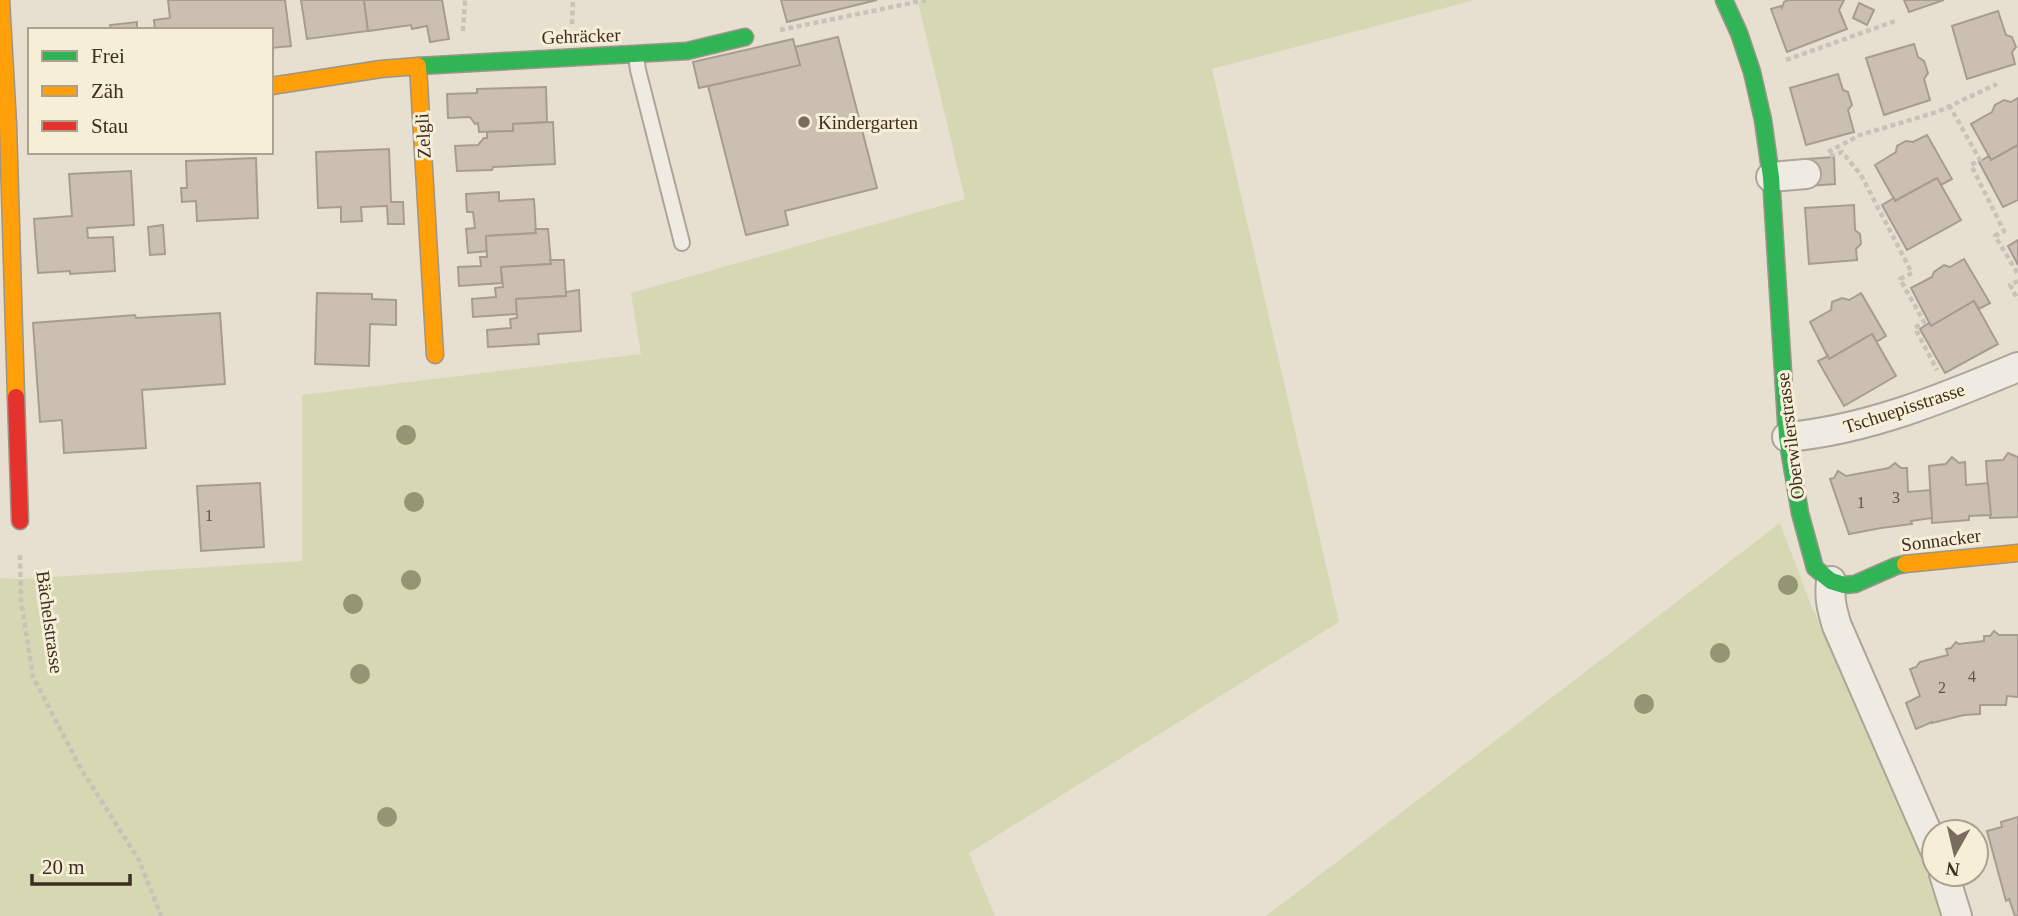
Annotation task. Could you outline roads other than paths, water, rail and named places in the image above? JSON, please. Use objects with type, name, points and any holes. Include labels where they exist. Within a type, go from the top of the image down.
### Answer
[{"type":"street","points":[[1,0],[1,36],[19,124],[13,302],[20,521]]},
{"type":"street","name":"Oberwilerstrasse","points":[[1724,0],[1752,72],[1763,120],[1771,177],[1787,438],[1806,540],[1815,568],[1831,581]]},
{"type":"street","name":"Gehräcker","points":[[418,66],[687,51],[745,37]]},
{"type":"street","points":[[273,86],[418,66]]},
{"type":"street","name":"Zelgli","points":[[418,66],[435,355]]},
{"type":"street","points":[[1771,177],[1814,165]]},
{"type":"street","name":"Tschuepisstrasse","points":[[1787,438],[1861,425],[1950,395],[2018,367]]},
{"type":"street","name":"Sonnacker","points":[[1831,581],[1844,585],[1856,584],[1896,566],[2018,553]]},
{"type":"street","points":[[1831,581],[1829,593],[1837,626],[1921,818]]},
{"type":"street","points":[[1948,888],[1957,916]]},
{"type":"lane","points":[[636,55],[682,243]]},
{"type":"place","name":"Kindergarten","points":[[804,122]]}]
